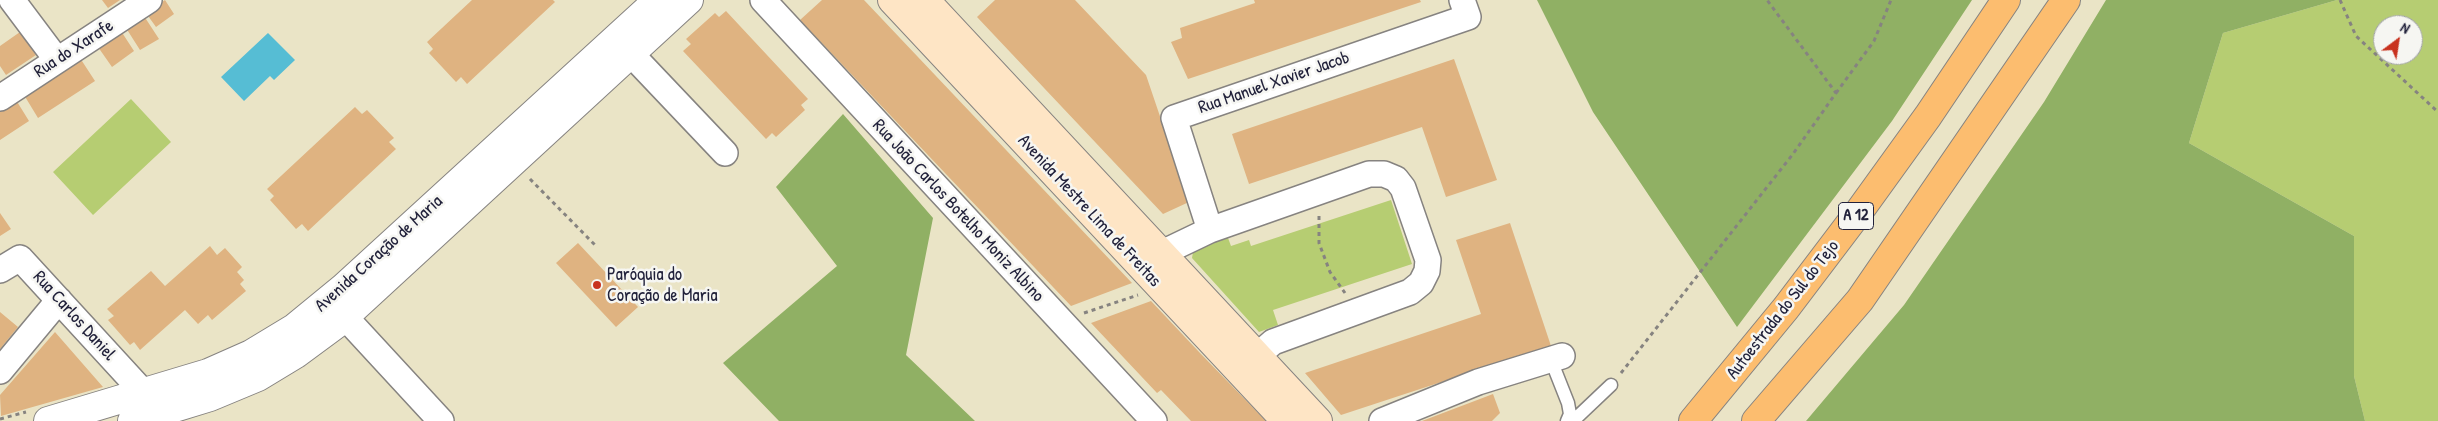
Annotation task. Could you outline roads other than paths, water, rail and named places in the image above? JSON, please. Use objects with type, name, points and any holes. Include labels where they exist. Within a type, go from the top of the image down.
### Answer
[{"type":"highway","name":"Autoestrada do Sul do Tejo","points":[[1693,421],[1786,308],[1876,189],[2006,0]]},
{"type":"highway","points":[[1756,421],[1860,300],[2066,0]]},
{"type":"main road","name":"Avenida Mestre Lima de Freitas","points":[[892,0],[1286,421]]},
{"type":"main road","name":"Avenida Mestre Lima de Freitas","points":[[925,0],[1160,254],[1318,421]]},
{"type":"street","points":[[12,0],[57,60]]},
{"type":"street","name":"Rua do Xarafe","points":[[0,98],[149,0]]},
{"type":"street","name":"Avenida Coração de Maria","points":[[48,421],[208,373],[273,342],[315,312],[658,0]]},
{"type":"street","name":"Avenida Coração de Maria","points":[[132,421],[210,397],[258,377],[296,354],[345,317],[689,0]]},
{"type":"street","name":"Rua João Carlos Botelho Moniz Albino","points":[[763,0],[1154,421]]},
{"type":"street","name":"Rua Manuel Xavier Jacob","points":[[1210,230],[1174,118],[1468,17],[1462,0]]},
{"type":"street","points":[[630,54],[725,153]]},
{"type":"street","points":[[1160,254],[1210,230],[1369,174],[1384,174],[1396,179],[1403,188],[1428,260],[1427,271],[1421,283],[1410,292],[1272,342],[1256,356]]},
{"type":"street","name":"Rua Carlos Daniel","points":[[0,270],[20,258],[143,392]]},
{"type":"street","points":[[0,372],[59,300]]},
{"type":"street","points":[[345,317],[441,421]]},
{"type":"street","points":[[1382,421],[1478,382],[1556,358]]},
{"type":"lane","points":[[1556,358],[1570,414],[1567,421]]},
{"type":"lane","points":[[1573,421],[1611,385]]},
{"type":"water","points":[[268,33],[295,60],[274,80],[270,76],[244,101],[221,77]]},
{"type":"place","name":"Paróquia do Coração de Maria","points":[[597,285]]}]
